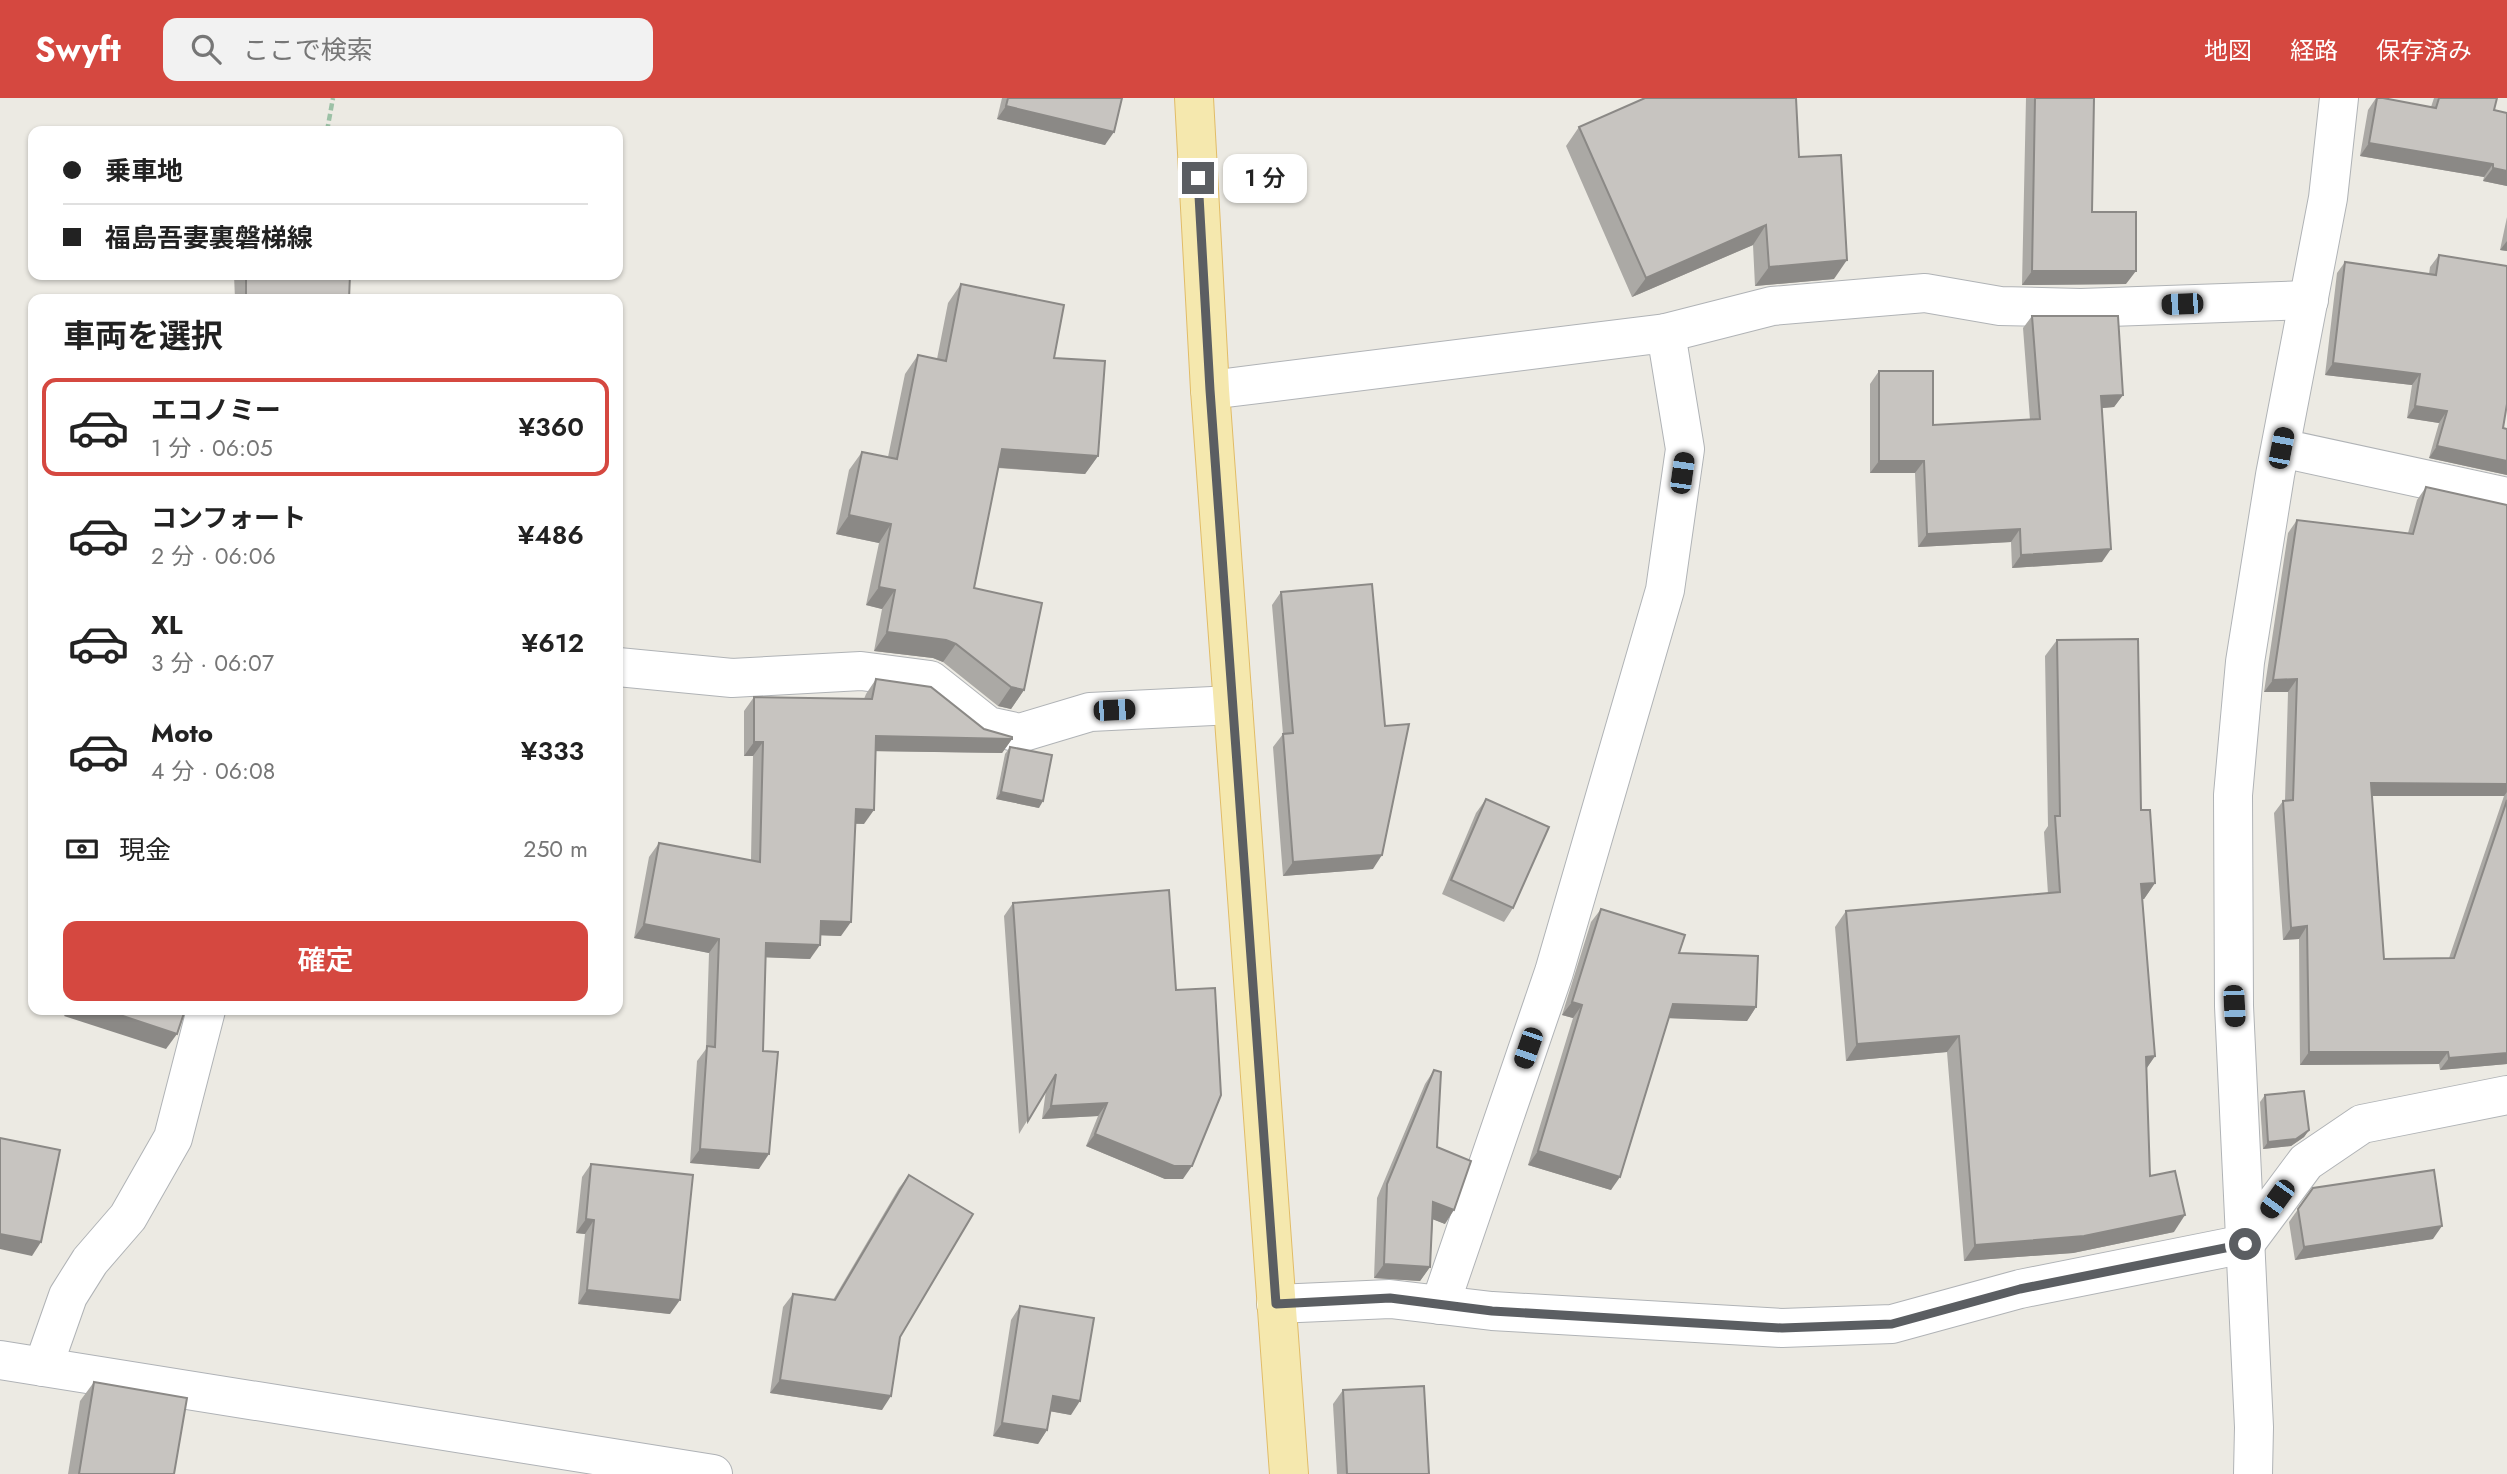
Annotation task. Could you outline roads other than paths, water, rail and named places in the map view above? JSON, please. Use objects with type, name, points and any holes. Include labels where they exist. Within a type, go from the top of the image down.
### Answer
[{"type":"main road","points":[[1194,98],[1210,390],[1289,1474]]},
{"type":"street","points":[[2253,1474],[2254,1427],[2234,1006],[2233,795],[2245,662],[2281,448],[2328,198],[2339,98]]},
{"type":"street","points":[[1210,390],[1666,333],[1772,306],[1925,293],[2000,306],[2068,307],[2309,300]]},
{"type":"street","points":[[1440,1305],[1554,972],[1665,590],[1685,449],[1666,333]]},
{"type":"street","points":[[2281,448],[2507,496]]},
{"type":"street","points":[[623,667],[732,678],[861,671],[930,680],[988,726],[1020,733],[1090,712],[1233,705]]},
{"type":"street","points":[[43,1367],[68,1296],[90,1261],[128,1217],[173,1138],[205,1015]]},
{"type":"street","points":[[1276,1304],[1390,1298],[1492,1311],[1782,1328],[1892,1324],[2020,1289],[2245,1244],[2306,1162],[2362,1124],[2507,1095]]},
{"type":"street","points":[[0,1360],[635,1468],[713,1474]]}]
